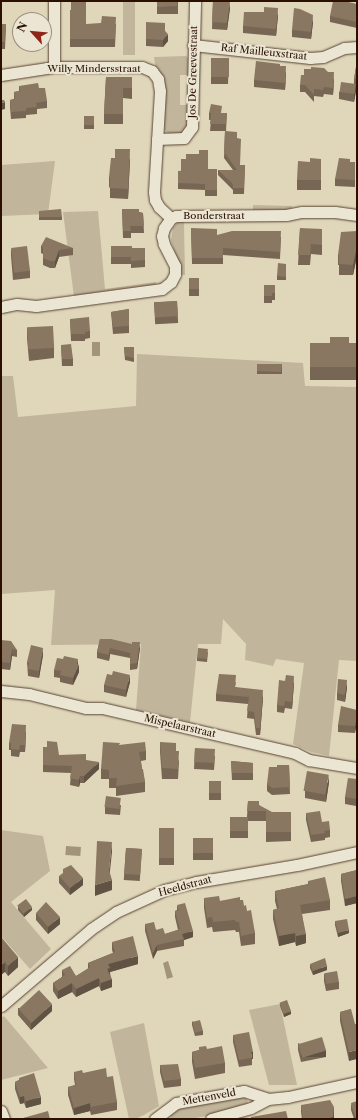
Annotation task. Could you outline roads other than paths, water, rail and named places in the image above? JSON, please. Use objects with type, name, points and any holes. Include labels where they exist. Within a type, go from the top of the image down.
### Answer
[{"type":"street","points":[[54,1],[54,67]]},
{"type":"street","name":"Jos De Greevestraat","points":[[158,139],[179,140],[184,138],[190,132],[192,127],[195,1]]},
{"type":"street","name":"Raf Mailleuxstraat","points":[[193,45],[310,58],[323,57],[344,48],[357,47]]},
{"type":"street","name":"Willy Mindersstraat","points":[[1,75],[54,67],[142,67],[152,71],[158,79],[160,91],[154,196],[159,207],[171,218]]},
{"type":"street","name":"Bonderstraat","points":[[1,306],[17,304],[36,306],[162,288],[172,282],[175,274],[175,266],[164,244],[162,236],[164,228],[171,218],[176,216],[286,215],[302,212],[335,212],[357,215]]},
{"type":"street","name":"Mispelaarstraat","points":[[1,691],[29,694],[86,708],[102,708],[295,753],[308,760],[357,768]]},
{"type":"street","name":"Heeldstraat","points":[[1,1006],[91,929],[116,912],[164,890],[196,882],[297,865],[357,852]]},
{"type":"street","name":"Mettenveld","points":[[211,1119],[251,1108],[268,1099],[288,1097],[357,1082]]},
{"type":"street","name":"Mettenveld","points":[[155,1119],[176,1102],[244,1091],[268,1099]]},
{"type":"street","points":[[1,1111],[4,1119]]}]
